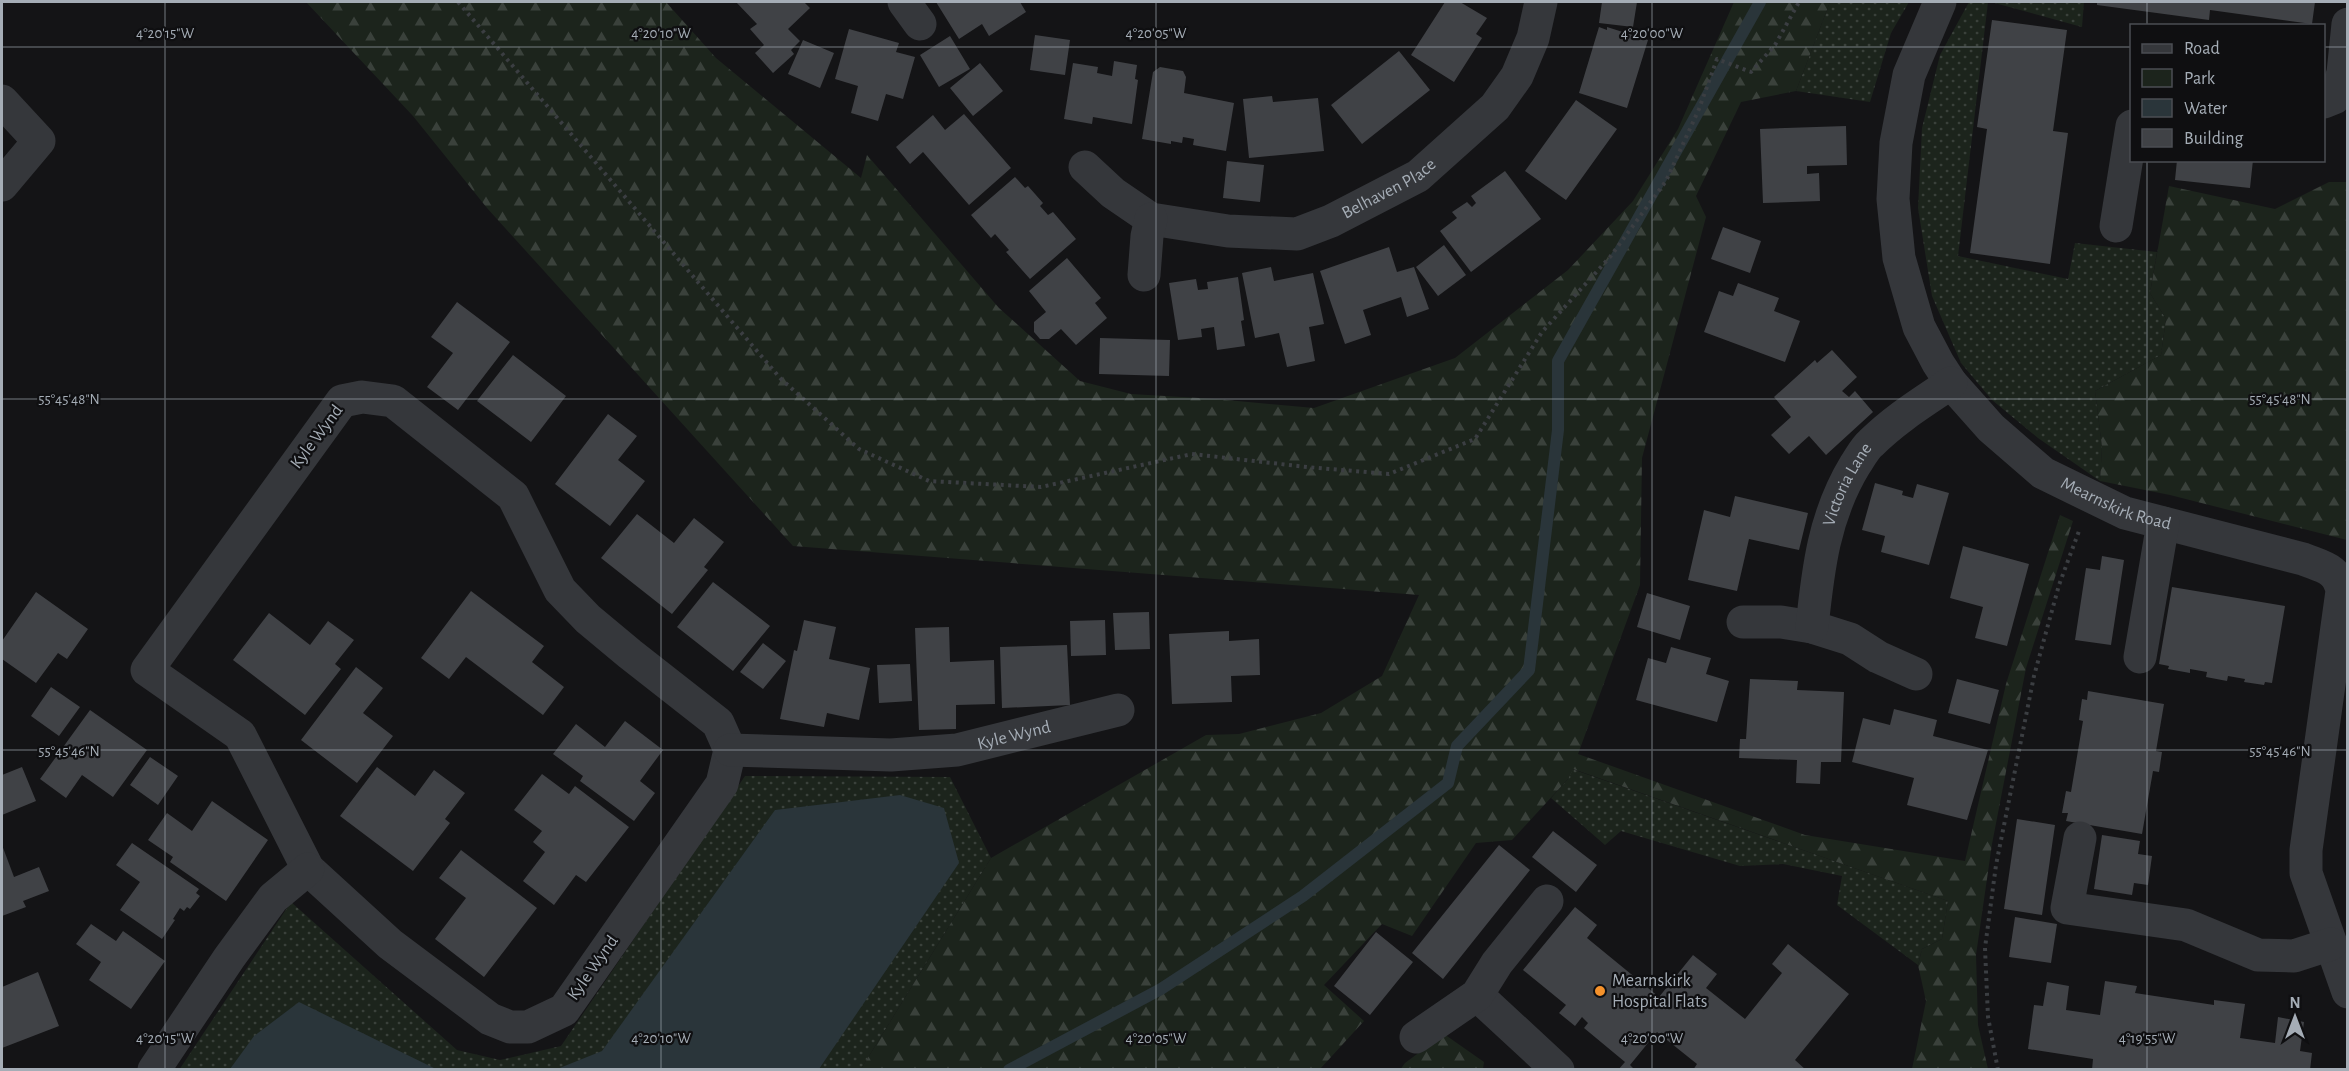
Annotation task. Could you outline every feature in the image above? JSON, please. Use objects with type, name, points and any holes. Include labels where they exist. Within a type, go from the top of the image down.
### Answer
[{"type":"street","name":"Belhaven Place","points":[[1084,167],[1113,193],[1151,219],[1228,231],[1297,234],[1341,216],[1418,176],[1495,107],[1517,76],[1533,38],[1541,2]]},
{"type":"street","name":"Mearnskirk Road","points":[[1940,2],[1909,75],[1896,143],[1893,199],[1899,258],[1919,327],[1951,383],[1990,428],[2043,473],[2125,513],[2303,559],[2330,569],[2340,578],[2345,591],[2306,850],[2306,873],[2348,992]]},
{"type":"street","points":[[2337,88],[2343,73],[2348,24]]},
{"type":"street","points":[[2,101],[39,141],[2,185]]},
{"type":"street","points":[[2116,226],[2130,138]]},
{"type":"street","points":[[1144,275],[1147,236],[1151,219]]},
{"type":"street","name":"Victoria Lane","points":[[1812,627],[1827,524],[1845,483],[1869,445],[1901,416],[1951,383]]},
{"type":"street","name":"Kyle Wynd","points":[[362,397],[393,402],[513,496],[560,590],[588,619],[621,647],[718,723],[730,750],[722,784],[564,1010],[528,1027],[510,1027],[490,1019],[390,944],[308,869],[240,735],[147,670],[342,401],[362,397]]},
{"type":"street","points":[[2140,657],[2163,523]]},
{"type":"street","points":[[1743,622],[1781,622],[1812,627],[1850,639],[1878,657],[1916,674]]},
{"type":"street","name":"Kyle Wynd","points":[[730,750],[891,755],[957,750],[1118,710]]},
{"type":"street","points":[[2080,838],[2067,908],[2186,925],[2258,955],[2294,956],[2331,945]]},
{"type":"street","points":[[154,1070],[229,958],[273,898],[308,869]]},
{"type":"street","points":[[1416,1037],[1477,995],[1497,963],[1547,902]]},
{"type":"street","points":[[1477,995],[1558,1070]]},
{"type":"path","points":[[458,2],[781,379],[859,449],[929,481],[1041,487],[1192,454],[1389,474],[1475,439],[1542,332],[1610,257],[1666,181],[1699,109],[1717,59],[1751,72],[1775,45],[1799,2]]},
{"type":"path","points":[[1998,1070],[1988,1017],[1985,948],[1996,865],[2034,675],[2059,585],[2092,497]]},
{"type":"green space","points":[[306,2],[666,2],[716,58],[861,178],[867,155],[999,308],[1080,381],[1131,394],[1314,408],[1455,358],[1568,270],[1633,201],[1678,129],[1734,2],[1830,2],[1796,91],[1741,102],[1696,196],[1706,217],[1642,458],[1640,585],[1578,754],[1805,835],[1965,861],[2006,684],[2060,515],[2073,521],[2026,668],[1992,844],[1976,955],[1978,1025],[1988,1069],[1912,1069],[1926,1001],[1918,965],[1922,949],[1942,939],[1948,901],[1573,769],[1568,779],[1512,840],[1476,843],[1412,936],[1382,924],[1324,985],[1364,1021],[1320,1069],[861,1069],[991,858],[1206,735],[1239,734],[1321,713],[1382,676],[1419,595],[793,546],[487,208],[413,116]]},
{"type":"green space","points":[[1830,2],[1909,2],[1891,33],[1870,102],[1796,91]]},
{"type":"green space","points":[[1969,2],[1988,2],[1958,256],[2068,279],[2075,243],[2157,252],[2150,293],[2166,319],[2161,355],[2095,391],[2102,447],[2100,481],[2038,438],[1992,400],[1961,363],[1932,296],[1918,208],[1922,128],[1940,55]]},
{"type":"green space","points":[[1991,2],[2084,2],[2082,27]]},
{"type":"green space","points":[[2329,182],[2347,182],[2347,540],[2170,495],[2100,481],[2102,447],[2095,391],[2161,355],[2166,319],[2150,293],[2169,186],[2275,209]]},
{"type":"green space","points":[[1572,769],[1948,901],[1942,939],[1922,949],[1918,965],[1837,905],[1842,876],[1783,864],[1740,866],[1621,831],[1605,845],[1551,798],[1568,779]]},
{"type":"green space","points":[[745,776],[950,777],[991,858],[861,1069],[179,1070],[291,902],[457,1050],[500,1060],[561,1046]]},
{"type":"green space","points":[[1444,1034],[1484,1062],[1483,1069],[1400,1070],[1405,1063]]},
{"type":"water","points":[[900,795],[944,808],[959,863],[819,1069],[557,1069],[602,1051],[775,810]]},
{"type":"water","points":[[299,1002],[436,1069],[230,1069],[254,1036]]},
{"type":"building","points":[[736,2],[804,2],[810,8],[788,29],[800,41],[791,50],[794,54],[773,73],[755,53],[764,45],[750,29],[757,24]]},
{"type":"building","points":[[936,2],[1020,2],[1026,12],[989,36],[982,24],[959,39]]},
{"type":"building","points":[[1445,2],[1460,2],[1487,18],[1476,34],[1482,38],[1454,82],[1411,55]]},
{"type":"building","points":[[1602,2],[1637,2],[1633,27],[1599,23]]},
{"type":"building","points":[[2097,2],[2315,2],[2312,24],[2210,10],[2209,20],[2097,5]]},
{"type":"building","points":[[1992,20],[2067,30],[2053,131],[2068,133],[2050,264],[1970,253],[1987,129],[1977,127]]},
{"type":"building","points":[[1599,27],[1607,30],[1607,27],[1648,40],[1627,108],[1579,93]]},
{"type":"building","points":[[849,29],[899,43],[896,52],[915,57],[903,99],[886,94],[878,121],[851,113],[858,86],[835,79]]},
{"type":"building","points":[[1035,35],[1070,40],[1065,75],[1030,70]]},
{"type":"building","points":[[950,36],[970,69],[939,87],[920,55]]},
{"type":"building","points":[[803,40],[834,53],[820,88],[788,74]]},
{"type":"building","points":[[1399,51],[1430,90],[1362,144],[1331,105]]},
{"type":"building","points":[[1114,61],[1137,65],[1135,79],[1138,80],[1132,124],[1093,117],[1092,124],[1064,119],[1073,63],[1098,67],[1097,73],[1112,76]]},
{"type":"building","points":[[980,63],[1003,91],[973,116],[950,88]]},
{"type":"building","points":[[1160,67],[1183,71],[1186,77],[1184,93],[1234,103],[1226,151],[1193,145],[1194,139],[1183,137],[1182,143],[1171,141],[1171,144],[1142,139],[1153,72]]},
{"type":"building","points":[[1272,96],[1273,102],[1318,98],[1324,151],[1249,158],[1243,99]]},
{"type":"building","points":[[1576,100],[1617,129],[1566,200],[1525,171]]},
{"type":"building","points":[[964,114],[1011,168],[969,205],[923,152],[910,164],[896,147],[933,115],[945,130]]},
{"type":"building","points":[[1846,126],[1847,165],[1807,166],[1807,174],[1819,173],[1820,201],[1763,203],[1760,129]]},
{"type":"building","points":[[1227,161],[1264,165],[1260,202],[1223,198]]},
{"type":"building","points":[[2177,162],[2253,162],[2250,188],[2175,180]]},
{"type":"building","points":[[1505,171],[1541,219],[1471,272],[1440,231],[1457,218],[1452,212],[1467,202],[1472,207],[1476,203],[1471,196]]},
{"type":"building","points":[[1015,177],[1025,188],[1028,186],[1043,203],[1040,206],[1048,215],[1053,212],[1076,239],[1030,279],[1006,252],[1009,250],[995,234],[991,238],[971,215]]},
{"type":"building","points":[[1723,227],[1761,241],[1750,273],[1711,259]]},
{"type":"building","points":[[1444,245],[1466,275],[1438,296],[1416,267]]},
{"type":"building","points":[[1389,247],[1397,272],[1414,267],[1429,309],[1407,317],[1401,297],[1363,310],[1371,335],[1345,344],[1320,271]]},
{"type":"building","points":[[1067,258],[1101,298],[1095,303],[1107,318],[1076,345],[1061,329],[1049,339],[1040,339],[1034,332],[1034,322],[1046,312],[1029,291]]},
{"type":"building","points":[[1271,267],[1274,281],[1313,273],[1324,324],[1309,327],[1315,361],[1287,367],[1279,333],[1255,338],[1242,273]]},
{"type":"building","points":[[1238,277],[1245,346],[1217,350],[1214,327],[1201,329],[1202,337],[1178,340],[1169,283],[1196,279],[1198,290],[1208,289],[1207,282]]},
{"type":"building","points":[[1738,283],[1779,298],[1774,311],[1800,321],[1785,362],[1704,332],[1719,291],[1733,296]]},
{"type":"building","points":[[457,302],[510,342],[458,410],[427,387],[453,353],[431,337]]},
{"type":"building","points":[[1100,338],[1170,340],[1169,376],[1099,374]]},
{"type":"building","points":[[1832,350],[1857,377],[1842,391],[1849,397],[1855,391],[1873,412],[1826,455],[1809,436],[1789,454],[1771,435],[1791,417],[1774,397],[1815,360],[1817,363]]},
{"type":"building","points":[[513,355],[566,396],[531,442],[477,401]]},
{"type":"building","points":[[608,414],[637,436],[618,460],[645,481],[610,526],[555,484]]},
{"type":"building","points":[[1875,483],[1903,491],[1902,495],[1913,498],[1917,484],[1949,493],[1929,565],[1881,552],[1885,536],[1862,530]]},
{"type":"building","points":[[1735,496],[1808,513],[1799,550],[1749,539],[1737,591],[1688,580],[1704,510],[1730,517]]},
{"type":"building","points":[[637,514],[674,543],[694,518],[724,542],[704,567],[708,570],[672,614],[601,558]]},
{"type":"building","points":[[1963,546],[2029,564],[2007,646],[1975,638],[1983,607],[1950,598]]},
{"type":"building","points":[[2102,556],[2124,560],[2111,645],[2075,640],[2086,568],[2100,570]]},
{"type":"building","points":[[713,582],[770,626],[733,671],[677,627]]},
{"type":"building","points":[[2172,587],[2285,606],[2272,683],[2265,682],[2264,685],[2244,682],[2245,679],[2228,676],[2227,681],[2206,677],[2207,672],[2190,669],[2190,673],[2168,669],[2169,666],[2159,664]]},
{"type":"building","points":[[471,591],[544,646],[532,662],[564,687],[543,715],[466,657],[449,679],[421,658]]},
{"type":"building","points":[[36,592],[88,629],[67,659],[58,653],[36,683],[2,659],[2,641]]},
{"type":"building","points":[[1647,593],[1690,606],[1680,640],[1637,627]]},
{"type":"building","points":[[1149,612],[1150,649],[1115,650],[1113,613]]},
{"type":"building","points":[[269,613],[310,645],[328,621],[354,640],[335,664],[341,669],[305,715],[233,660]]},
{"type":"building","points":[[804,620],[836,627],[829,659],[870,668],[859,720],[827,713],[824,727],[780,719],[794,650],[797,651]]},
{"type":"building","points":[[1105,620],[1106,655],[1071,656],[1070,621]]},
{"type":"building","points":[[949,627],[950,662],[994,660],[995,704],[956,705],[956,729],[919,730],[915,628]]},
{"type":"building","points":[[1229,631],[1229,641],[1259,639],[1260,675],[1231,676],[1232,702],[1172,704],[1169,634]]},
{"type":"building","points":[[763,643],[786,661],[763,689],[740,672]]},
{"type":"building","points":[[1067,645],[1070,705],[1002,708],[1000,647]]},
{"type":"building","points":[[1671,647],[1711,658],[1706,674],[1729,681],[1717,722],[1636,700],[1648,658],[1666,663]]},
{"type":"building","points":[[910,664],[912,701],[879,703],[877,665]]},
{"type":"building","points":[[356,667],[383,688],[363,713],[393,736],[357,783],[301,740]]},
{"type":"building","points":[[1750,679],[1798,681],[1797,690],[1844,692],[1841,762],[1821,762],[1820,784],[1796,783],[1797,760],[1739,758],[1740,739],[1746,739]]},
{"type":"building","points":[[1957,679],[1999,690],[1990,724],[1948,713]]},
{"type":"building","points":[[51,687],[80,707],[59,736],[31,716]]},
{"type":"building","points":[[2088,691],[2164,704],[2156,751],[2162,752],[2159,772],[2153,771],[2142,834],[2066,821],[2068,813],[2062,813],[2066,791],[2071,792],[2083,721],[2079,720],[2082,699],[2087,700]]},
{"type":"building","points":[[1894,709],[1937,720],[1933,736],[1988,750],[1967,820],[1907,805],[1914,778],[1852,762],[1863,718],[1890,725]]},
{"type":"building","points":[[90,710],[147,750],[113,797],[82,775],[66,798],[40,779]]},
{"type":"building","points":[[625,721],[663,750],[640,781],[655,793],[634,821],[580,781],[583,776],[553,754],[576,724],[605,747]]},
{"type":"building","points":[[150,757],[178,776],[158,805],[130,785]]},
{"type":"building","points":[[22,767],[36,801],[2,815],[2,775]]},
{"type":"building","points":[[377,767],[415,796],[434,770],[465,793],[445,819],[450,823],[413,871],[340,816]]},
{"type":"building","points":[[542,774],[569,794],[575,786],[629,827],[586,882],[576,875],[554,905],[523,881],[545,852],[533,842],[542,831],[514,810]]},
{"type":"building","points":[[212,801],[268,840],[226,901],[170,862],[173,857],[148,840],[167,813],[192,831]]},
{"type":"building","points":[[2017,819],[2055,825],[2042,915],[2004,909]]},
{"type":"building","points":[[1553,831],[1597,865],[1576,892],[1532,857]]},
{"type":"building","points":[[2102,835],[2140,841],[2138,854],[2152,856],[2148,885],[2134,883],[2132,895],[2094,889]]},
{"type":"building","points":[[132,843],[199,889],[196,893],[200,896],[190,909],[187,907],[184,911],[180,908],[162,939],[120,910],[140,882],[116,865]]},
{"type":"building","points":[[2,845],[14,877],[39,867],[49,891],[23,901],[26,907],[2,916]]},
{"type":"building","points":[[1499,845],[1530,870],[1443,979],[1412,953]]},
{"type":"building","points":[[461,850],[537,908],[484,977],[435,939],[466,898],[439,878]]},
{"type":"building","name":"Mearnskirk Hospital Flats","points":[[1575,907],[1597,925],[1587,938],[1659,997],[1693,955],[1717,974],[1706,988],[1745,1019],[1782,973],[1772,964],[1788,944],[1849,994],[1795,1060],[1806,1070],[1693,1070],[1697,1064],[1657,1032],[1630,1065],[1635,1070],[1618,1070],[1625,1062],[1584,1028],[1588,1023],[1582,1017],[1575,1026],[1559,1013],[1566,1005],[1523,970]]},
{"type":"building","points":[[2015,917],[2057,924],[2051,963],[2009,957]]},
{"type":"building","points":[[91,924],[116,941],[123,931],[165,961],[131,1009],[89,980],[101,962],[76,944]]},
{"type":"building","points":[[1376,932],[1413,962],[1370,1015],[1334,986]]},
{"type":"building","points":[[38,972],[59,1026],[2,1048],[2,987]]},
{"type":"building","points":[[2105,981],[2137,986],[2135,993],[2214,1005],[2214,1000],[2245,1004],[2240,1038],[2275,1043],[2278,1017],[2304,1022],[2300,1051],[2312,1053],[2310,1070],[2092,1070],[2093,1059],[2028,1049],[2034,1005],[2043,1006],[2047,982],[2069,986],[2066,1010],[2100,1015]]},
{"type":"waterway","points":[[1009,1070],[1161,989],[1303,896],[1448,783],[1457,746],[1529,670],[1558,430],[1558,361],[1760,2]]},
{"type":"place","name":"Mearnskirk Hospital Flats","points":[[1600,991]]}]
